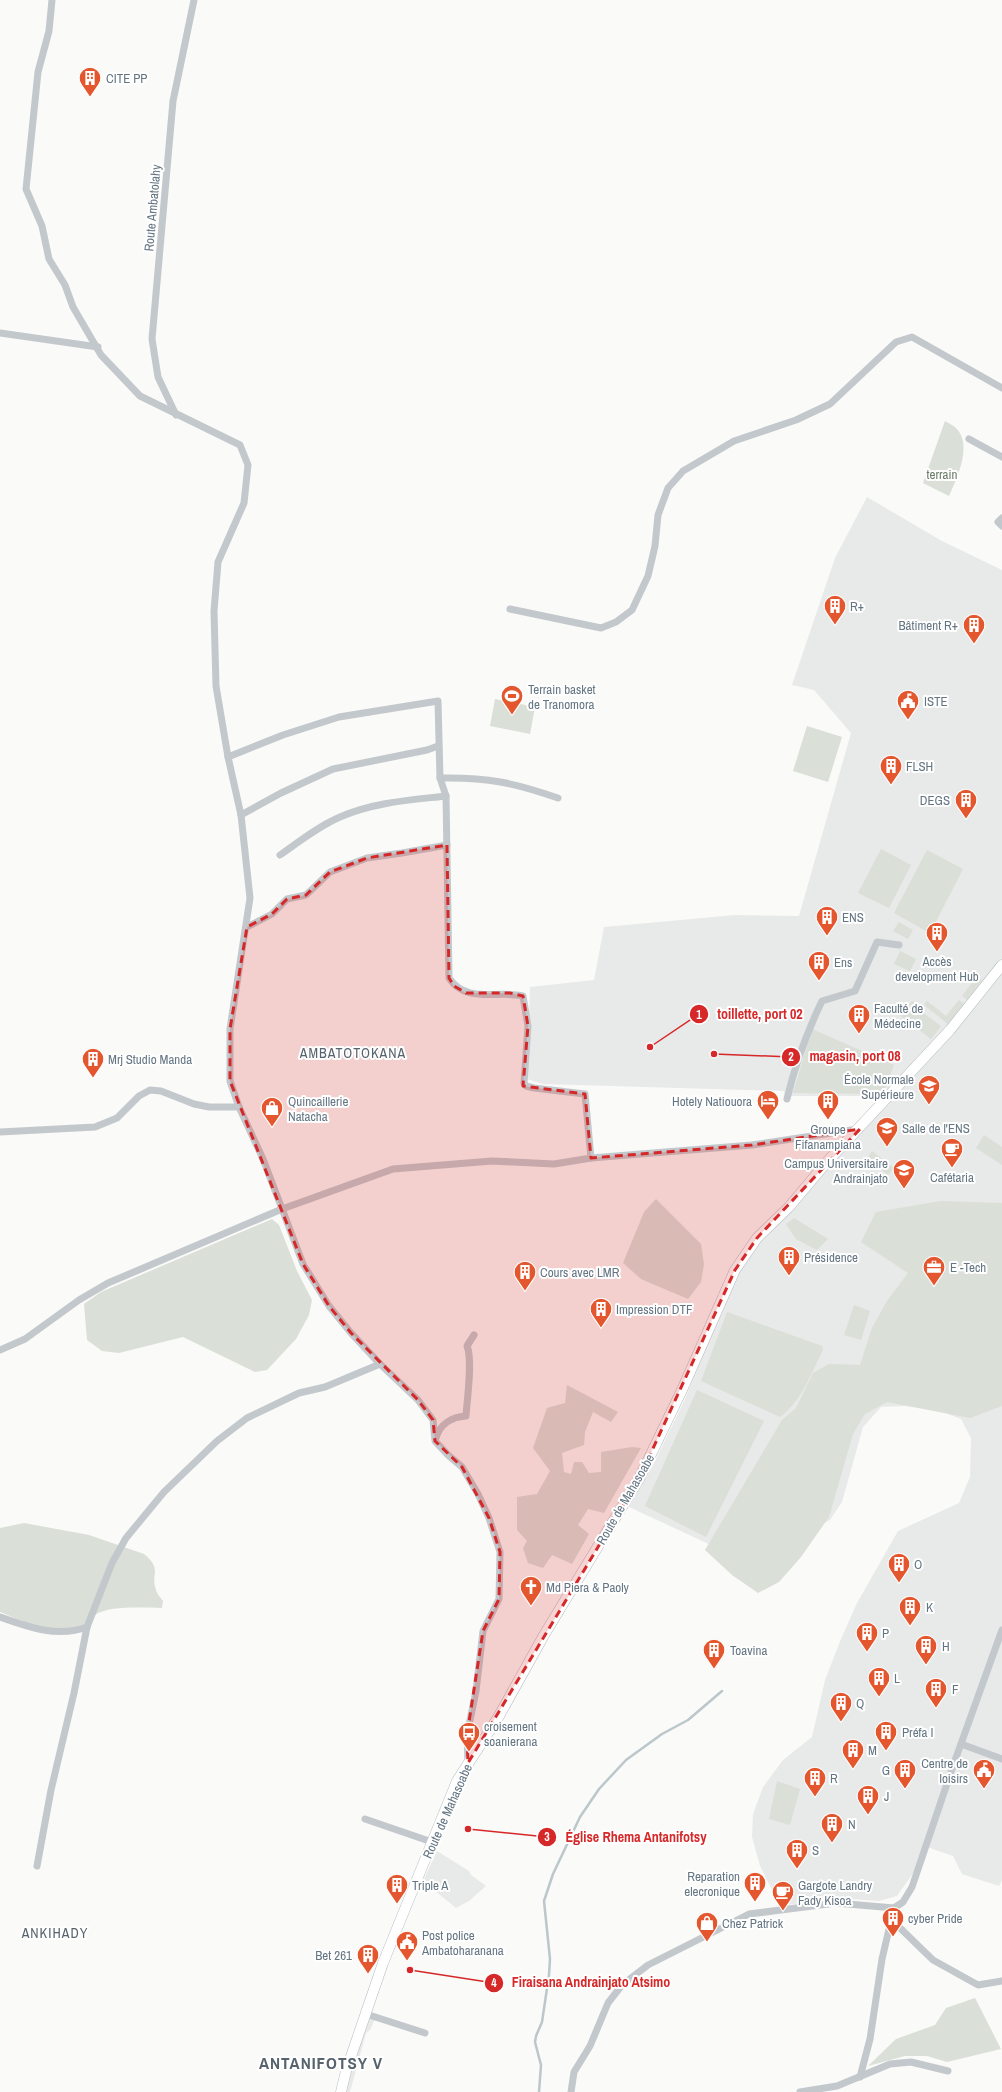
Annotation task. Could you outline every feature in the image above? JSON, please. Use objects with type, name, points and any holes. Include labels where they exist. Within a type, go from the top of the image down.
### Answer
[{"type":"street","points":[[52,0],[49,31],[38,72],[26,189],[42,226],[49,259],[65,285],[74,307],[98,347],[101,355],[140,396],[176,415],[240,445],[248,464],[244,503],[218,562],[214,611],[216,686],[228,757],[241,815],[250,898],[247,927],[230,1029],[230,1081],[239,1107],[251,1131],[304,1264],[329,1306],[380,1364],[418,1400],[433,1420],[435,1441],[462,1467],[478,1494],[500,1552],[499,1599],[483,1631],[476,1691],[467,1735],[468,1763]]},
{"type":"street","name":"Route Ambatolahy","points":[[176,415],[158,377],[152,339],[173,101],[194,0]]},
{"type":"street","points":[[0,333],[98,347]]},
{"type":"street","points":[[510,609],[601,628],[616,622],[632,610],[645,583],[655,546],[658,515],[668,488],[683,471],[734,441],[796,420],[830,404],[896,342],[912,337],[1002,388]]},
{"type":"street","points":[[969,438],[1002,457]]},
{"type":"street","points":[[1002,518],[998,522],[1002,526]]},
{"type":"street","points":[[228,757],[283,735],[339,717],[438,700],[440,778],[446,796],[449,978],[454,986],[466,993],[489,995],[510,993],[523,996],[528,1026],[524,1083],[526,1086],[534,1088],[585,1094],[592,1158]]},
{"type":"street","points":[[241,815],[281,793],[333,769],[427,750],[438,746]]},
{"type":"street","points":[[440,778],[496,780],[521,785],[558,798]]},
{"type":"street","points":[[280,855],[318,829],[340,817],[395,801],[446,796]]},
{"type":"street","points":[[247,927],[272,914],[287,899],[306,895],[330,872],[367,858],[447,845]]},
{"type":"street","points":[[787,1100],[795,1064],[804,1039],[822,1002],[855,991],[878,942],[898,945]]},
{"type":"street","name":"Route de Mahasoabe","points":[[341,2092],[346,2071],[383,1963],[457,1781],[499,1716],[552,1623],[639,1479],[679,1396],[735,1270],[757,1238],[789,1207],[826,1163],[950,1030],[1002,965]]},
{"type":"street","points":[[0,1132],[94,1127],[117,1118],[139,1096],[150,1090],[161,1091],[194,1104],[209,1107],[239,1107]]},
{"type":"street","points":[[0,1350],[25,1339],[79,1300],[108,1283],[282,1209],[393,1169],[492,1161],[554,1164],[592,1158],[752,1145],[860,1128]]},
{"type":"street","points":[[435,1441],[438,1430],[445,1423],[456,1417],[466,1416],[470,1370],[470,1352],[467,1346],[474,1335]]},
{"type":"street","points":[[38,1866],[49,1796],[74,1693],[87,1627],[112,1562],[126,1538],[164,1492],[195,1461],[247,1418],[299,1393],[325,1387],[380,1364]]},
{"type":"street","points":[[0,1617],[46,1631],[60,1633],[76,1631],[87,1627]]},
{"type":"street","points":[[570,2092],[574,2072],[590,2046],[608,2003],[622,1985],[648,1965],[749,1914],[836,1903],[894,1908],[903,1902],[912,1887],[1002,1630]]},
{"type":"street","points":[[961,1744],[1002,1759]]},
{"type":"street","points":[[365,1819],[432,1842]]},
{"type":"street","points":[[894,1908],[900,1927],[933,1960],[978,1985],[1002,1981]]},
{"type":"street","points":[[860,2077],[870,2039],[882,1959],[894,1908]]},
{"type":"street","points":[[366,2014],[425,2033]]},
{"type":"street","points":[[800,2092],[837,2086],[860,2077],[875,2068],[890,2064],[911,2062],[948,2071]]},
{"type":"highlighted area","points":[[447,845],[449,978],[454,986],[466,993],[510,993],[523,996],[528,1026],[523,1086],[585,1094],[591,1158],[752,1145],[860,1129],[757,1238],[735,1270],[639,1479],[468,1763],[467,1735],[483,1631],[499,1599],[500,1552],[489,1518],[462,1467],[435,1441],[433,1420],[418,1400],[351,1333],[329,1306],[303,1264],[230,1081],[230,1029],[247,927],[272,914],[287,899],[306,895],[330,872],[367,858]]},
{"type":"shaded area","name":"Campus Universitaire Andrainjato","points":[[867,497],[942,541],[1002,570],[1002,1880],[999,1886],[962,1874],[953,1856],[924,1846],[914,1872],[897,1896],[879,1901],[836,1898],[780,1906],[760,1866],[752,1837],[753,1814],[763,1787],[783,1760],[812,1737],[825,1680],[841,1639],[857,1603],[898,1531],[959,1503],[970,1477],[971,1438],[961,1419],[932,1408],[904,1406],[881,1407],[863,1427],[842,1502],[830,1520],[743,1560],[627,1506],[654,1463],[685,1399],[738,1268],[759,1237],[885,1096],[785,1096],[784,1091],[543,1084],[527,1079],[530,987],[594,980],[604,927],[735,915],[799,916],[851,733],[814,690],[792,685],[835,558]]},
{"type":"shaded area","points":[[437,1851],[469,1871],[471,1875],[486,1886],[469,1901],[456,1908],[423,1881]]},
{"type":"shaded area","points":[[367,2016],[375,2019],[370,2030],[366,2033],[350,2092],[343,2092]]},
{"type":"green space","name":"terrain","points":[[945,421],[956,428],[961,435],[963,443],[962,462],[949,496],[923,483]]},
{"type":"green space","name":"Terrain basket de Tranomora","points":[[495,699],[535,707],[530,734],[490,726]]},
{"type":"green space","points":[[807,726],[842,737],[828,782],[793,771]]},
{"type":"green space","points":[[881,849],[911,865],[889,908],[858,893]]},
{"type":"green space","points":[[927,850],[963,869],[930,933],[894,913]]},
{"type":"green space","points":[[899,922],[913,930],[908,939],[893,931]]},
{"type":"green space","points":[[900,951],[916,959],[910,971],[894,964]]},
{"type":"green space","points":[[977,976],[982,980],[967,1000],[962,996]]},
{"type":"green space","points":[[959,1000],[964,1004],[948,1024],[924,1005],[927,1001],[946,1016]]},
{"type":"green space","points":[[912,1001],[917,1005],[915,1007],[941,1026],[931,1039],[901,1016]]},
{"type":"green space","points":[[812,1029],[894,1065],[883,1094],[882,1095],[882,1092],[877,1094],[793,1093]]},
{"type":"green space","points":[[984,1135],[1002,1147],[1002,1165],[976,1148]]},
{"type":"green space","points":[[872,1151],[894,1168],[888,1175],[867,1159]]},
{"type":"green space","points":[[656,1199],[701,1244],[704,1264],[701,1282],[688,1299],[641,1279],[623,1263],[644,1212]]},
{"type":"green space","points":[[941,1201],[1002,1203],[1002,1406],[970,1418],[887,1402],[865,1414],[853,1434],[829,1517],[801,1557],[779,1582],[758,1593],[732,1575],[705,1550],[782,1420],[796,1408],[813,1373],[829,1364],[860,1365],[872,1328],[887,1301],[908,1273],[861,1242],[876,1212]]},
{"type":"green space","points":[[794,1218],[828,1239],[817,1250],[796,1239],[786,1224]]},
{"type":"green space","points":[[272,1219],[279,1225],[297,1271],[312,1300],[309,1315],[296,1339],[267,1370],[255,1372],[183,1337],[119,1353],[102,1351],[87,1340],[84,1304],[101,1292]]},
{"type":"green space","points":[[854,1305],[870,1311],[861,1340],[844,1335]]},
{"type":"green space","points":[[727,1312],[822,1346],[823,1350],[800,1395],[788,1410],[780,1417],[701,1381]]},
{"type":"green space","points":[[567,1385],[618,1412],[611,1422],[593,1412],[585,1432],[584,1445],[562,1453],[564,1472],[571,1474],[574,1462],[582,1462],[589,1473],[601,1472],[601,1452],[632,1447],[641,1448],[604,1513],[588,1509],[578,1525],[589,1534],[572,1564],[552,1555],[543,1568],[528,1563],[523,1548],[527,1541],[517,1530],[517,1497],[537,1494],[550,1471],[533,1448],[547,1408],[565,1403]]},
{"type":"green space","points":[[697,1390],[764,1421],[706,1537],[645,1506]]},
{"type":"green space","points":[[24,1523],[89,1535],[144,1554],[150,1559],[155,1568],[154,1579],[157,1593],[163,1601],[162,1608],[118,1608],[109,1610],[95,1615],[80,1629],[68,1631],[48,1629],[0,1612],[0,1528]]},
{"type":"green space","points":[[777,1781],[800,1789],[790,1825],[769,1819]]},
{"type":"green space","points":[[975,1998],[1001,2049],[947,2062],[927,2056],[905,2056],[868,2066],[896,2039],[935,2025],[946,2008]]},
{"type":"waterway","points":[[539,2092],[541,2065],[535,2042],[542,2022],[550,1959],[544,1901],[553,1874],[580,1817],[599,1789],[626,1760],[662,1734],[688,1720],[722,1691]]},
{"type":"place","name":"CITE PP","points":[[90,98]]},
{"type":"place","name":"R+","points":[[835,626]]},
{"type":"place","name":"Bâtiment R+","points":[[974,644]]},
{"type":"place","name":"Terrain basket de Tranomora","points":[[512,716]]},
{"type":"place","name":"ISTE","points":[[908,720]]},
{"type":"place","name":"FLSH","points":[[891,786]]},
{"type":"place","name":"DEGS","points":[[966,820]]},
{"type":"place","name":"ENS","points":[[827,936]]},
{"type":"place","name":"Accès development Hub","points":[[937,952]]},
{"type":"place","name":"Ens","points":[[819,982]]},
{"type":"place","name":"Faculté de Médecine","points":[[859,1034]]},
{"type":"place","name":"toillette, port 02","points":[[650,1047]]},
{"type":"place","name":"magasin, port 08","points":[[714,1054]]},
{"type":"place","name":"Mrj Studio Manda","points":[[93,1078]]},
{"type":"place","name":"École Normale Supérieure","points":[[929,1106]]},
{"type":"place","name":"Hotely Natiouora","points":[[768,1120]]},
{"type":"place","name":"Groupe Fifanampiana","points":[[828,1120]]},
{"type":"place","name":"Quincaillerie Natacha","points":[[272,1128]]},
{"type":"place","name":"Salle de l'ENS","points":[[887,1148]]},
{"type":"place","name":"Cafétaria","points":[[952,1168]]},
{"type":"place","name":"Campus Universitaire Andrainjato","points":[[904,1190]]},
{"type":"place","name":"Présidence","points":[[789,1276]]},
{"type":"place","name":"E -Tech","points":[[934,1286]]},
{"type":"place","name":"Cours avec LMR","points":[[525,1292]]},
{"type":"place","name":"Impression DTF","points":[[601,1328]]},
{"type":"place","name":"O","points":[[899,1584]]},
{"type":"place","name":"Md Piera & Paoly","points":[[531,1606]]},
{"type":"place","name":"K","points":[[910,1626]]},
{"type":"place","name":"P","points":[[867,1652]]},
{"type":"place","name":"H","points":[[926,1666]]},
{"type":"place","name":"Toavina","points":[[714,1670]]},
{"type":"place","name":"L","points":[[879,1698]]},
{"type":"place","name":"F","points":[[936,1708]]},
{"type":"place","name":"Q","points":[[841,1722]]},
{"type":"place","name":"croisement soanierana","points":[[469,1752]]},
{"type":"place","name":"Préfa I","points":[[886,1752]]},
{"type":"place","name":"M","points":[[853,1770]]},
{"type":"place","name":"G","points":[[905,1790]]},
{"type":"place","name":"Centre de loisirs","points":[[984,1790]]},
{"type":"place","name":"R","points":[[815,1798]]},
{"type":"place","name":"J","points":[[868,1816]]},
{"type":"place","name":"Église Rhema Antanifotsy","points":[[468,1829]]},
{"type":"place","name":"N","points":[[832,1844]]},
{"type":"place","name":"S","points":[[797,1870]]},
{"type":"place","name":"Reparation elecronique","points":[[755,1902]]},
{"type":"place","name":"Triple A","points":[[397,1904]]},
{"type":"place","name":"Gargote Landry Fady Kisoa","points":[[783,1912]]},
{"type":"place","name":"cyber Pride","points":[[893,1938]]},
{"type":"place","name":"Chez Patrick","points":[[707,1942]]},
{"type":"place","name":"Post police Ambatoharanana","points":[[407,1962]]},
{"type":"place","name":"Firaisana Andrainjato Atsimo","points":[[410,1970]]},
{"type":"place","name":"Bet 261","points":[[368,1974]]},
{"type":"district","name":"AMBATOTOKANA","points":[[353,1053]]},
{"type":"district","name":"ANKIHADY","points":[[55,1933]]},
{"type":"district","name":"ANTANIFOTSY V","points":[[321,2063]]}]
